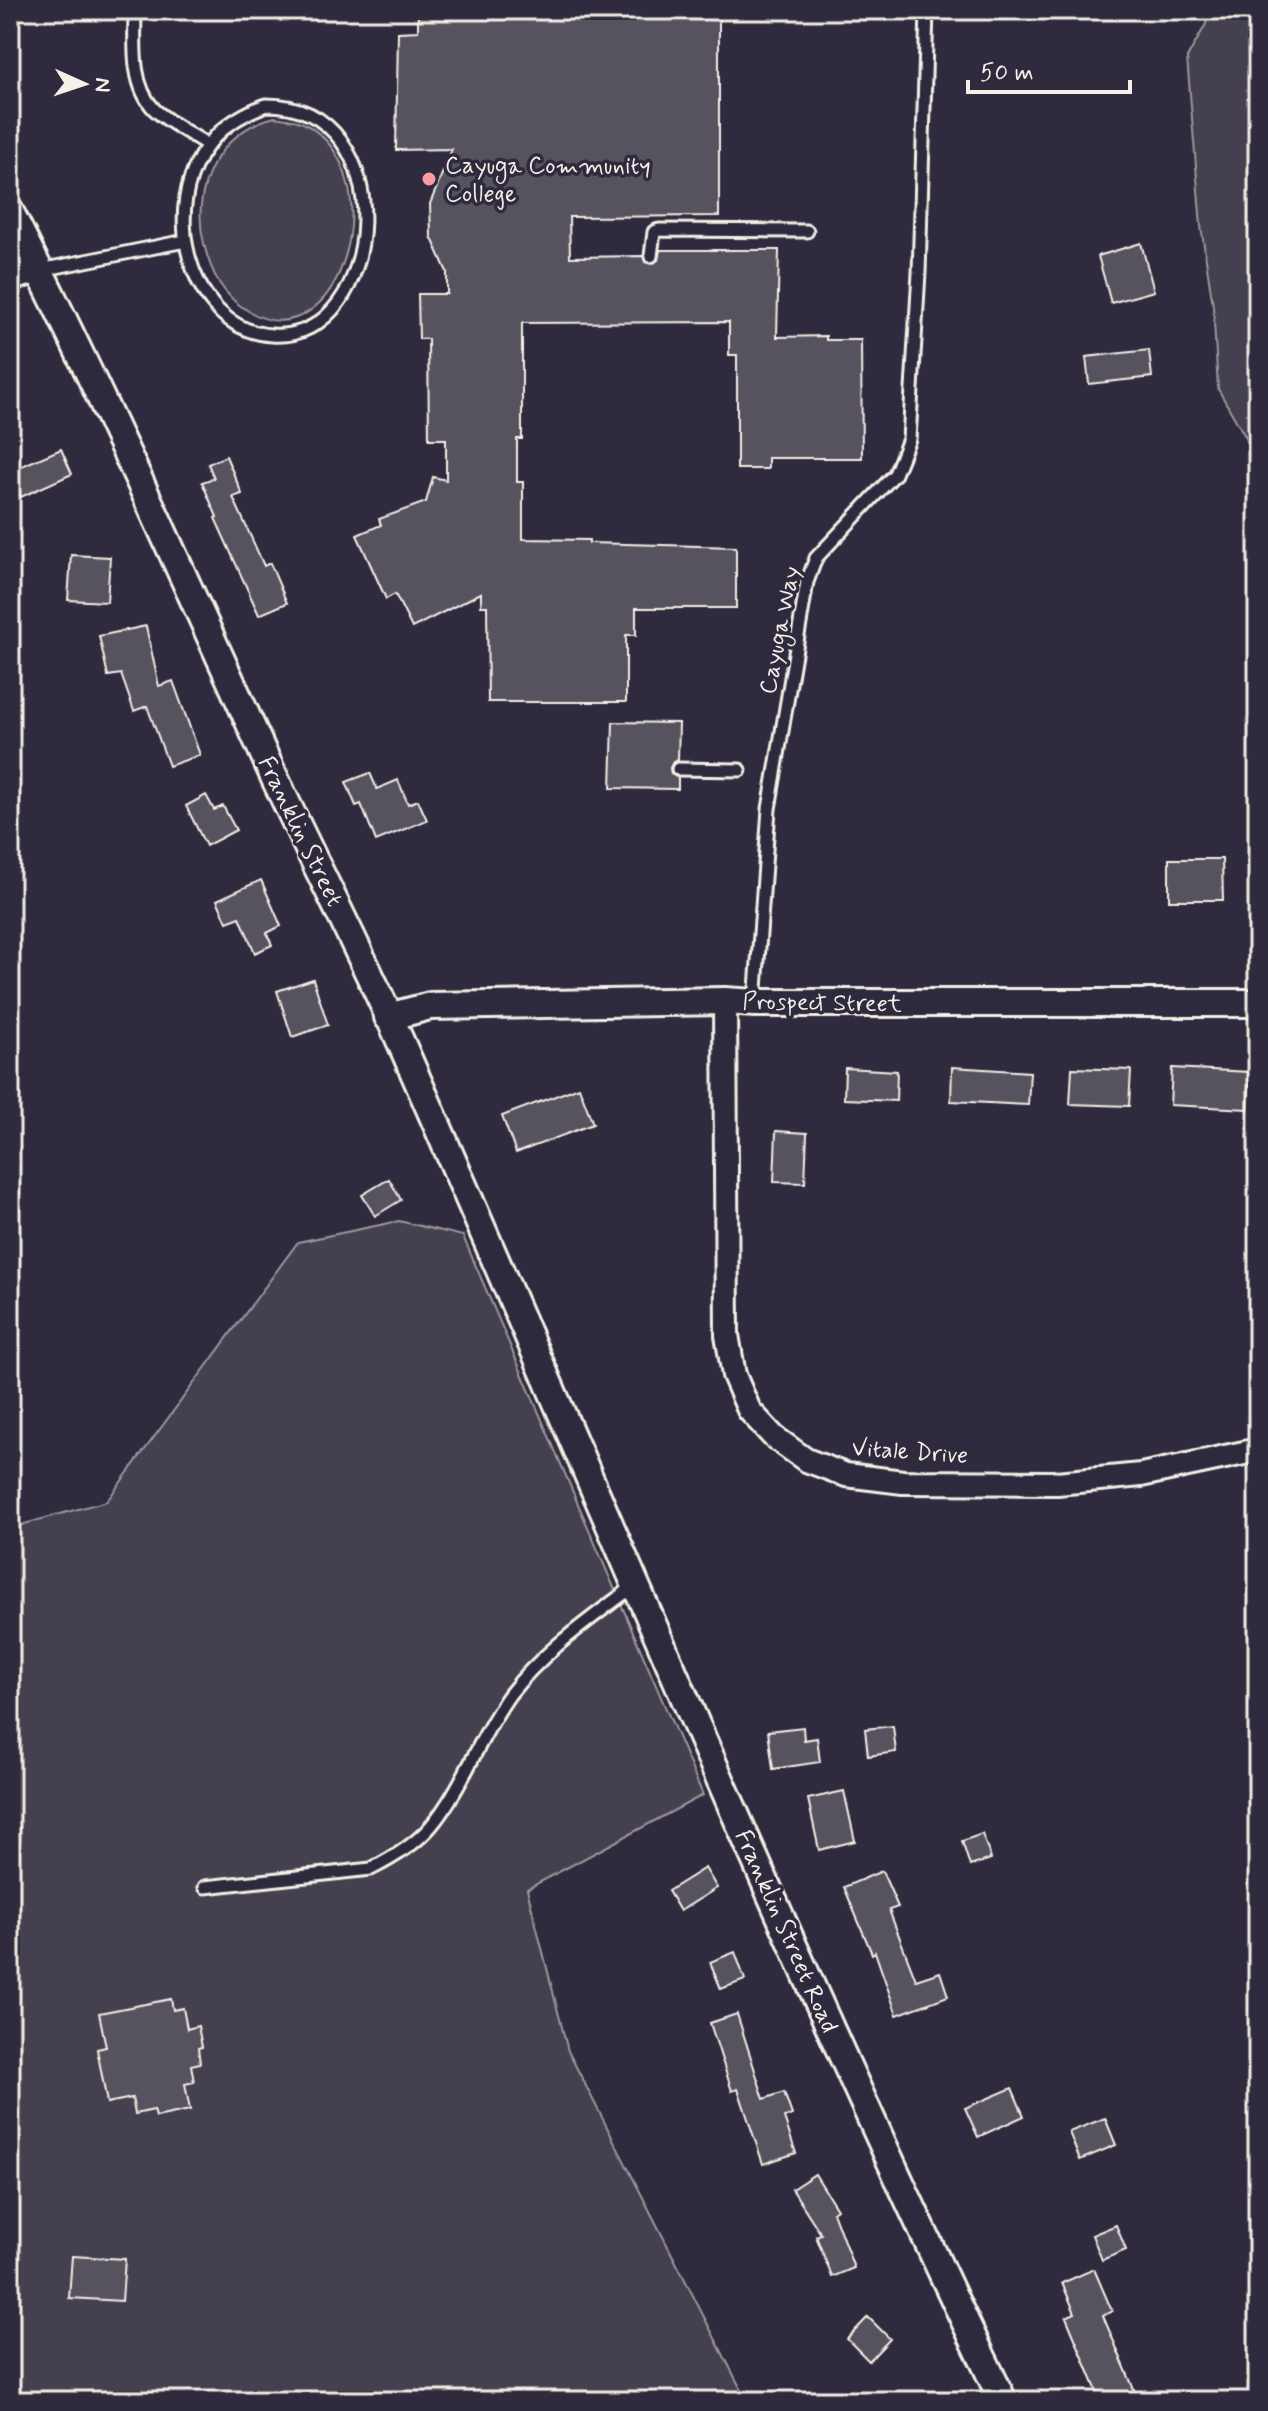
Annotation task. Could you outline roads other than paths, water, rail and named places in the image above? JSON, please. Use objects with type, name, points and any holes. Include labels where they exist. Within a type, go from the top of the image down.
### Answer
[{"type":"street","name":"Franklin Street","points":[[10,212],[388,1017],[580,1456]]},
{"type":"street","points":[[10,279],[40,271]]},
{"type":"street","name":"Prospect Street","points":[[388,1017],[430,1006],[725,1001],[1258,1003]]},
{"type":"street","name":"Vitale Drive","points":[[725,1001],[727,1335],[734,1375],[749,1410],[774,1437],[806,1460],[846,1475],[903,1482],[1057,1483],[1141,1475],[1258,1450]]},
{"type":"street","name":"Franklin Street Road","points":[[580,1456],[762,1881],[1003,2401]]},
{"type":"lane","points":[[135,10],[135,60],[143,89],[153,108],[208,145]]},
{"type":"lane","name":"Cayuga Way","points":[[755,1003],[769,809],[807,582],[816,558],[895,474],[909,439],[919,273],[927,10]]},
{"type":"lane","points":[[266,105],[299,108],[319,119],[341,141],[358,176],[365,207],[363,241],[355,273],[341,299],[315,325],[281,336],[241,328],[217,309],[196,281],[185,241],[184,219],[195,168],[208,145],[236,120],[266,105]]},
{"type":"lane","points":[[699,216],[701,222],[714,230]]},
{"type":"lane","points":[[651,256],[651,239],[654,232],[659,230],[807,231]]},
{"type":"lane","points":[[40,271],[185,241]]},
{"type":"lane","points":[[678,769],[740,770]]},
{"type":"lane","points":[[205,1887],[371,1869],[395,1857],[430,1827],[444,1809],[475,1750],[509,1696],[536,1664],[635,1585]]},
{"type":"place","name":"Cayuga Community College","points":[[429,179]]}]
